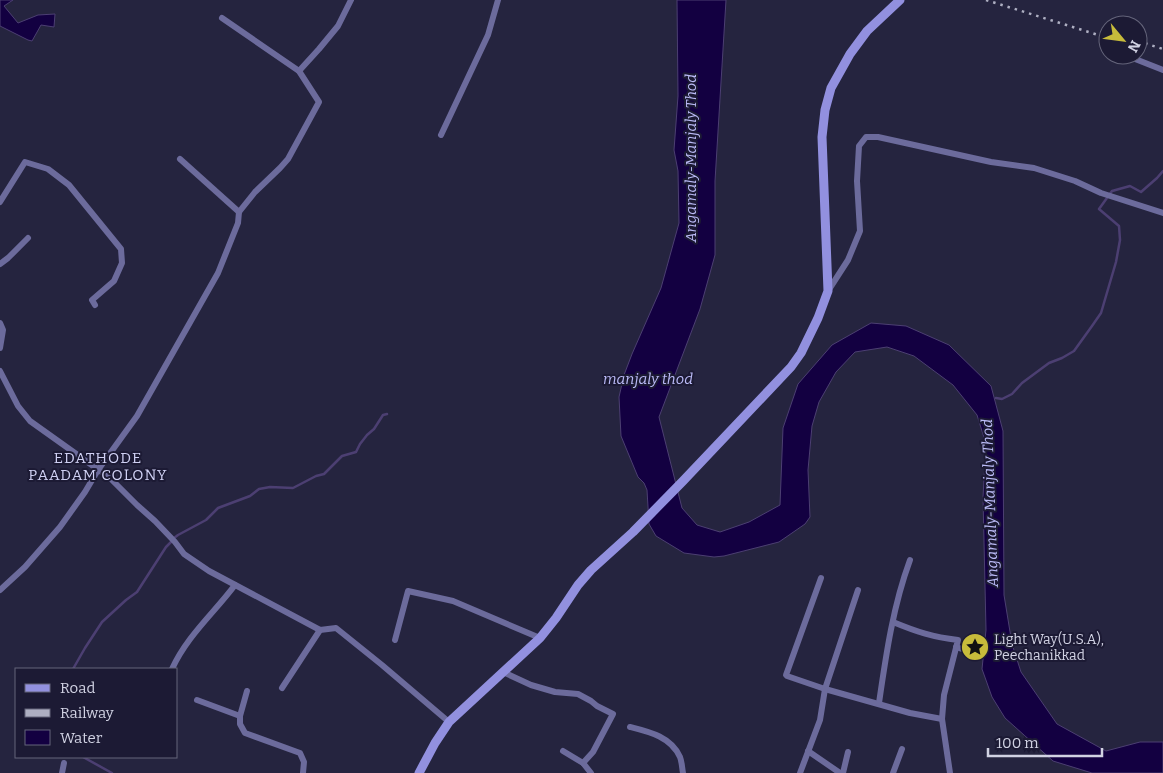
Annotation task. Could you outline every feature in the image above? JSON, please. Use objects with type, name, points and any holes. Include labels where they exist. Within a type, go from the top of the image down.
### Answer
[{"type":"main road","points":[[419,773],[448,722],[540,638],[591,570],[633,532],[682,482],[801,353],[818,318],[828,291],[822,137],[825,110],[832,88],[850,54],[867,31],[900,0]]},
{"type":"street","points":[[441,136],[488,35],[498,0]]},
{"type":"street","points":[[299,71],[338,26],[348,1]]},
{"type":"street","points":[[0,590],[25,567],[60,527],[137,416],[218,273],[238,223],[239,212],[255,192],[288,159],[319,102],[299,71],[222,18]]},
{"type":"street","points":[[1148,64],[1163,70]]},
{"type":"street","points":[[828,291],[848,260],[860,231],[857,181],[859,146],[866,137],[878,137],[991,162],[1034,168],[1075,181],[1103,194],[1163,213]]},
{"type":"street","points":[[180,160],[239,212]]},
{"type":"street","points":[[0,202],[25,162],[48,169],[69,185],[120,249],[122,263],[114,281],[92,300],[95,305]]},
{"type":"street","points":[[0,264],[28,238]]},
{"type":"street","points":[[0,323],[4,330],[0,348]]},
{"type":"street","points":[[0,371],[18,406],[30,420],[110,478],[156,521],[184,554],[200,566],[320,630],[336,628],[448,722]]},
{"type":"street","points":[[879,703],[887,644],[902,583],[910,560]]},
{"type":"street","points":[[821,578],[786,675],[792,679],[910,713],[942,719]]},
{"type":"street","points":[[173,668],[186,644],[236,585]]},
{"type":"street","points":[[395,640],[408,590],[453,601],[540,638]]},
{"type":"street","points":[[800,773],[820,720],[825,689],[858,590]]},
{"type":"street","points":[[893,622],[915,631],[958,640],[944,695],[942,719],[950,773]]},
{"type":"street","points":[[282,688],[320,630]]},
{"type":"street","points":[[956,647],[974,653]]},
{"type":"street","points":[[503,672],[531,685],[555,692],[578,694],[613,714],[593,752],[584,763]]},
{"type":"street","points":[[247,691],[240,716],[240,724],[245,732],[300,753],[304,762],[303,773]]},
{"type":"street","points":[[197,700],[240,716]]},
{"type":"street","points":[[630,727],[649,732],[670,742],[680,757],[683,773]]},
{"type":"street","points":[[893,773],[902,749]]},
{"type":"street","points":[[563,751],[584,763],[592,773]]},
{"type":"street","points":[[808,751],[842,773],[848,752]]},
{"type":"street","points":[[62,773],[64,763]]},
{"type":"water","points":[[0,0],[13,0],[4,6],[18,23],[38,15],[55,14],[54,27],[41,25],[32,41],[0,26]]},
{"type":"water","name":"manjaly thod","points":[[677,0],[726,0],[715,181],[715,255],[700,309],[659,417],[682,508],[697,525],[720,532],[749,522],[780,505],[783,428],[798,384],[832,345],[871,323],[906,326],[949,345],[991,386],[1003,431],[1004,595],[1012,644],[1021,672],[1057,724],[1106,751],[1140,742],[1163,742],[1163,773],[1092,773],[1053,761],[1005,718],[992,697],[982,669],[986,630],[983,497],[986,444],[977,415],[953,385],[914,356],[887,347],[855,352],[836,372],[819,402],[812,426],[808,470],[810,517],[805,524],[779,542],[714,557],[684,553],[656,536],[649,524],[647,490],[644,483],[638,477],[621,436],[619,397],[624,375],[632,354],[661,288],[679,223],[678,171],[674,150],[678,96]]},
{"type":"waterway","points":[[996,398],[1002,399],[1012,394],[1022,383],[1049,363],[1074,351],[1101,313],[1116,262],[1120,240],[1119,226],[1099,209],[1112,191],[1130,186],[1141,192],[1163,171]]},
{"type":"waterway","points":[[174,538],[206,520],[218,508],[250,496],[259,489],[270,487],[293,488],[324,474],[342,456],[356,452],[383,415],[387,414]]},
{"type":"waterway","points":[[74,668],[102,622],[137,592],[166,547],[172,541]]},
{"type":"waterway","points":[[85,758],[112,773]]},
{"type":"railway","points":[[986,0],[1098,35]]},
{"type":"railway","points":[[1148,44],[1163,49]]},
{"type":"place","name":"Light Way(U.S.A), Peechanikkad","points":[[975,647]]},
{"type":"district","name":"EDATHODE PAADAM COLONY","points":[[98,466]]},
{"type":"water label","name":"Angamaly-Manjaly Thod","points":[[691,158]]},
{"type":"water label","name":"Angamaly-Manjaly Thod","points":[[990,503]]}]
